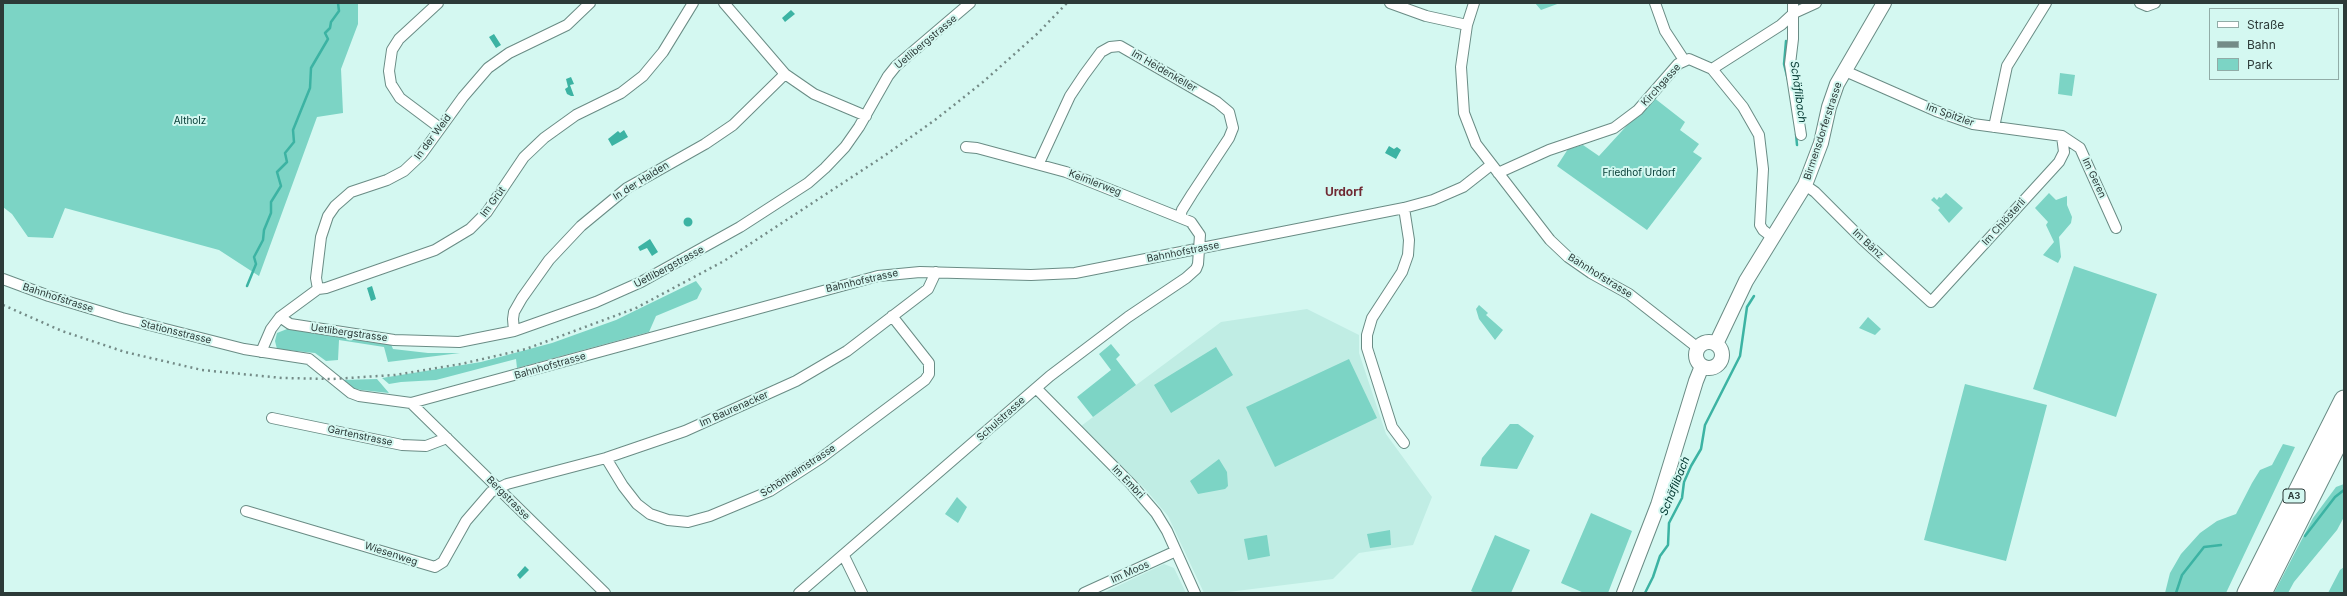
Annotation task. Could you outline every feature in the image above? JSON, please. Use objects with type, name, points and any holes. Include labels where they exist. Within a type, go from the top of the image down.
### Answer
[{"type":"highway","name":"A3","points":[[2247,593],[2344,400]]},
{"type":"highway","name":"A3","points":[[2262,593],[2344,430]]},
{"type":"main road","name":"Birmensdorferstrasse","points":[[1716,344],[1746,281],[1772,236],[1805,185],[1821,143],[1833,94],[1884,3]]},
{"type":"main road","points":[[1707,342],[1716,344],[1722,352],[1721,361],[1715,367],[1702,366],[1696,358],[1698,348],[1707,342]]},
{"type":"main road","points":[[1624,593],[1658,505],[1696,380],[1702,366]]},
{"type":"street","points":[[438,3],[399,39],[392,50],[389,71],[391,84],[400,98],[440,128]]},
{"type":"street","name":"In der Weid","points":[[318,289],[316,278],[321,237],[328,216],[336,206],[351,192],[388,180],[404,171],[421,155],[473,84],[496,61],[567,25],[590,3]]},
{"type":"street","name":"Im Grüt","points":[[261,352],[271,329],[280,318],[318,289],[326,288],[435,250],[470,229],[487,212],[524,157],[544,138],[576,115],[621,93],[643,76],[663,52],[693,3]]},
{"type":"street","points":[[724,3],[785,74],[814,94],[866,116]]},
{"type":"street","name":"Uetlibergstrasse","points":[[280,318],[290,324],[394,340],[439,343],[460,342],[514,331],[596,302],[641,282],[740,227],[808,183],[845,147],[866,116],[888,76],[896,66],[970,3]]},
{"type":"street","points":[[1390,3],[1426,16],[1467,25]]},
{"type":"street","name":"Bahnhofstrasse","points":[[1474,3],[1467,25],[1461,67],[1464,113],[1476,144],[1550,240],[1568,257],[1591,273],[1629,294],[1698,348]]},
{"type":"street","points":[[1655,3],[1665,31],[1684,60]]},
{"type":"street","points":[[1772,236],[1763,230],[1760,224],[1763,169],[1759,135],[1743,107],[1712,69],[1781,25],[1794,8],[1816,3]]},
{"type":"street","points":[[1994,127],[2007,66],[2046,3]]},
{"type":"street","points":[[2140,3],[2147,6],[2155,3]]},
{"type":"street","points":[[1794,8],[1790,64],[1801,135]]},
{"type":"street","name":"Im Heidenkeller","points":[[1039,163],[1070,96],[1084,75],[1101,52],[1110,47],[1120,46],[1217,102],[1229,112],[1233,128],[1229,138],[1192,194],[1180,217]]},
{"type":"street","name":"Kirchgasse","points":[[1498,173],[1549,150],[1614,128],[1638,110],[1684,60],[1694,61],[1712,69]]},
{"type":"street","name":"Im Spitzler","points":[[1845,71],[1936,110],[1973,124],[2062,136]]},
{"type":"street","name":"In der Halden","points":[[514,331],[512,319],[514,312],[522,298],[549,260],[581,226],[627,188],[727,130],[746,114],[785,74]]},
{"type":"street","name":"Im Geren","points":[[2062,136],[2080,148],[2116,228]]},
{"type":"street","name":"Im Chlösterli","points":[[1931,302],[2059,162],[2064,152],[2062,136]]},
{"type":"street","name":"Keimlerweg","points":[[966,147],[977,148],[1039,163],[1086,179],[1180,217],[1191,222],[1198,229],[1200,235],[1200,249]]},
{"type":"street","name":"Bahnhofstrasse","points":[[244,349],[308,359],[343,388],[360,396],[411,403],[869,278],[900,272],[1031,275],[1075,273],[1404,208],[1433,200],[1464,187],[1491,165]]},
{"type":"street","name":"Im Bänz","points":[[1805,185],[1816,192],[1862,239],[1931,302]]},
{"type":"street","points":[[1404,208],[1409,240],[1408,255],[1402,272],[1372,318],[1367,335],[1366,348],[1392,427],[1404,443]]},
{"type":"street","name":"Schulstrasse","points":[[799,593],[844,556],[1036,388],[1128,317],[1191,274],[1198,264],[1200,249]]},
{"type":"street","name":"Im Baurenacker","points":[[499,488],[606,458],[685,431],[796,381],[847,351],[928,289],[936,272]]},
{"type":"street","name":"Bahnhofstrasse","points":[[5,280],[108,314]]},
{"type":"street","name":"Stationsstrasse","points":[[108,314],[244,349]]},
{"type":"street","name":"Schönheimstrasse","points":[[606,458],[623,486],[637,504],[650,514],[668,520],[688,522],[710,516],[770,492],[821,458],[925,380],[929,374],[929,363],[892,316]]},
{"type":"street","name":"Im Embri","points":[[1036,388],[1143,497],[1167,531],[1195,593]]},
{"type":"street","name":"Bergstrasse","points":[[411,403],[605,593]]},
{"type":"street","name":"Gartenstrasse","points":[[272,418],[402,445],[426,446],[447,438]]},
{"type":"street","name":"Wiesenweg","points":[[246,511],[435,567],[443,562],[466,521],[491,492],[499,488]]},
{"type":"street","name":"Im Moos","points":[[1084,593],[1176,551]]},
{"type":"street","points":[[844,556],[862,593]]},
{"type":"shaded area","points":[[791,10],[795,14],[785,22],[782,18]]},
{"type":"shaded area","points":[[494,34],[501,45],[496,48],[489,37]]},
{"type":"shaded area","points":[[571,77],[574,84],[570,85],[574,96],[567,94],[565,89],[568,87],[566,79]]},
{"type":"shaded area","points":[[624,130],[628,137],[612,146],[608,139],[618,131],[620,133]]},
{"type":"shaded area","points":[[1389,146],[1394,149],[1397,147],[1401,150],[1396,159],[1385,153]]},
{"type":"shaded area","points":[[686,218],[690,218],[692,222],[690,226],[686,226],[684,224],[684,220]]},
{"type":"shaded area","points":[[650,239],[658,252],[652,256],[647,248],[640,251],[638,247]]},
{"type":"shaded area","points":[[372,286],[376,299],[371,301],[367,288]]},
{"type":"shaded area","points":[[1307,309],[1359,335],[1359,353],[1386,434],[1432,497],[1413,545],[1359,553],[1333,579],[1220,593],[1204,593],[1168,516],[1146,490],[1081,426],[1221,322]]},
{"type":"shaded area","points":[[1164,564],[1174,568],[1186,593],[1103,593]]},
{"type":"shaded area","points":[[525,566],[529,570],[520,579],[517,575]]},
{"type":"green space","name":"Altholz","points":[[3,3],[358,3],[358,24],[341,69],[343,113],[317,117],[259,276],[219,250],[65,208],[53,238],[28,237],[12,214],[3,207]]},
{"type":"green space","points":[[1535,3],[1560,3],[1541,10]]},
{"type":"green space","points":[[2060,73],[2075,75],[2072,96],[2058,94]]},
{"type":"green space","name":"Friedhof Urdorf","points":[[1653,97],[1685,122],[1680,130],[1699,144],[1693,152],[1702,158],[1647,230],[1557,166],[1568,149],[1583,145],[1599,156]]},
{"type":"green space","points":[[1946,193],[1963,208],[1949,223],[1938,210],[1940,208],[1931,200],[1934,197],[1937,200]]},
{"type":"green space","points":[[2049,193],[2056,200],[2067,196],[2067,205],[2072,217],[2071,223],[2059,237],[2061,257],[2058,263],[2043,255],[2054,242],[2046,225],[2048,222],[2035,208]]},
{"type":"green space","points":[[2074,266],[2157,294],[2116,417],[2033,389]]},
{"type":"green space","points":[[696,281],[702,289],[697,299],[656,316],[649,332],[517,368],[516,359],[436,380],[389,384],[382,378],[481,362],[552,343],[616,320]]},
{"type":"green space","points":[[1479,305],[1488,313],[1486,315],[1503,330],[1495,340],[1479,319],[1476,309]]},
{"type":"green space","points":[[1868,317],[1881,329],[1875,335],[1859,328]]},
{"type":"green space","points":[[287,329],[390,342],[393,349],[428,353],[460,353],[388,362],[384,347],[339,340],[338,360],[326,361],[315,353],[277,349],[275,341],[277,333]]},
{"type":"green space","points":[[1111,344],[1120,355],[1116,359],[1136,385],[1093,417],[1077,397],[1111,370],[1099,354]]},
{"type":"green space","points":[[1216,347],[1233,375],[1171,413],[1154,385]]},
{"type":"green space","points":[[1349,359],[1377,418],[1275,467],[1246,407]]},
{"type":"green space","points":[[377,379],[389,393],[353,389],[341,380]]},
{"type":"green space","points":[[1965,384],[2047,405],[2006,561],[1924,540]]},
{"type":"green space","points":[[1510,424],[1518,424],[1534,436],[1517,469],[1480,466],[1482,458]]},
{"type":"green space","points":[[2283,444],[2295,447],[2226,593],[2165,593],[2170,573],[2181,554],[2200,533],[2217,521],[2236,514],[2260,470],[2272,465]]},
{"type":"green space","points":[[1219,459],[1227,472],[1228,486],[1225,489],[1198,494],[1190,481]]},
{"type":"green space","points":[[2344,484],[2344,517],[2337,530],[2294,582],[2288,593],[2274,593],[2313,518],[2336,487]]},
{"type":"green space","points":[[957,497],[967,507],[958,523],[945,514]]},
{"type":"green space","points":[[1591,513],[1632,531],[1608,593],[1584,593],[1561,583]]},
{"type":"green space","points":[[1390,530],[1391,545],[1370,548],[1367,534]]},
{"type":"green space","points":[[1267,535],[1270,556],[1248,560],[1244,539]]},
{"type":"green space","points":[[1495,535],[1530,550],[1511,593],[1475,593],[1471,591]]},
{"type":"green space","points":[[2344,567],[2344,593],[2328,593],[2340,570]]},
{"type":"waterway","points":[[247,286],[256,264],[254,257],[263,240],[264,230],[271,213],[271,202],[281,186],[277,172],[287,162],[285,153],[294,142],[293,130],[310,88],[311,68],[328,39],[325,33],[330,28],[331,22],[339,11],[338,3]]},
{"type":"waterway","name":"Schäflibach","points":[[1786,41],[1784,64],[1788,80]]},
{"type":"waterway","name":"Schäflibach","points":[[1796,134],[1797,145]]},
{"type":"waterway","name":"Schäflibach","points":[[1645,593],[1653,577],[1660,556],[1668,545],[1669,523],[1682,498],[1684,482],[1701,449],[1705,425],[1740,356],[1747,307],[1754,296]]},
{"type":"waterway","points":[[2305,536],[2335,497],[2344,490]]},
{"type":"waterway","points":[[2176,593],[2182,575],[2204,547],[2221,545]]},
{"type":"railway","points":[[3,305],[62,331],[125,352],[202,370],[282,378],[332,379],[395,375],[461,364],[526,349],[636,308],[724,261],[884,156],[935,120],[983,82],[1037,34],[1067,3]]},
{"type":"district","name":"Urdorf","points":[[1344,192]]}]
